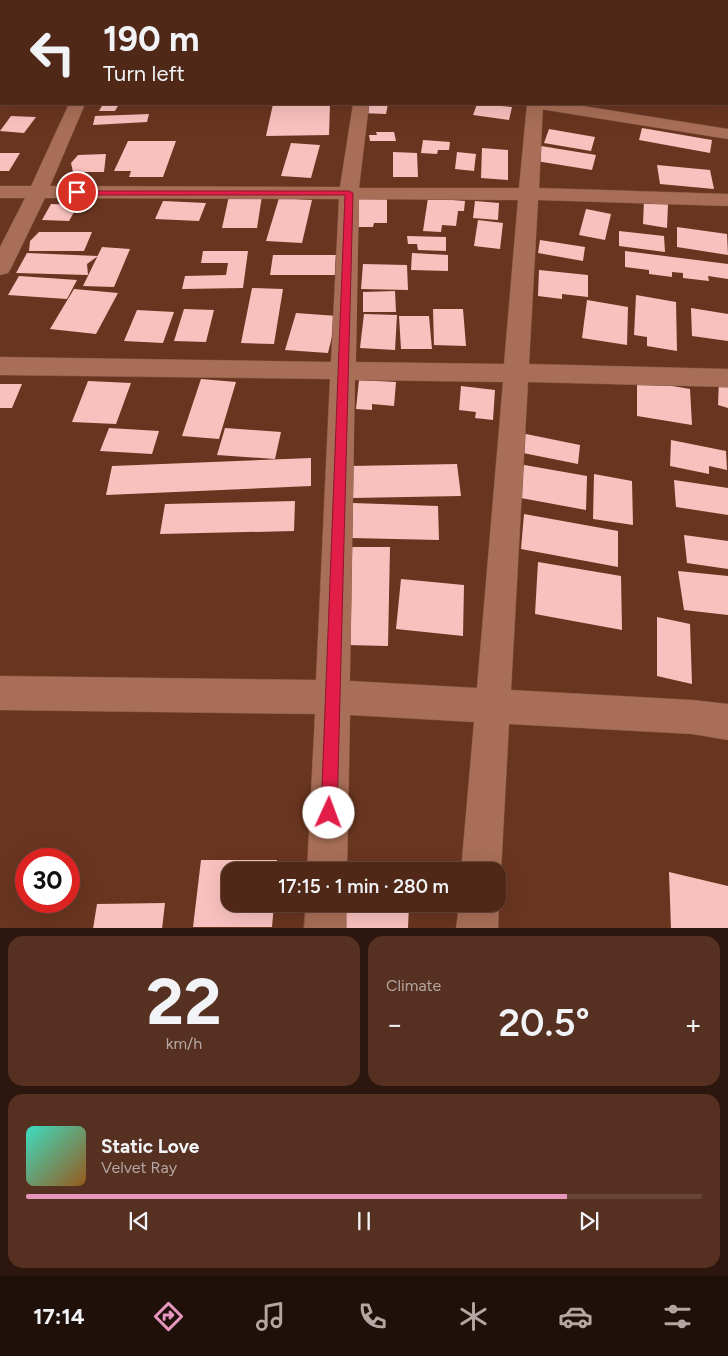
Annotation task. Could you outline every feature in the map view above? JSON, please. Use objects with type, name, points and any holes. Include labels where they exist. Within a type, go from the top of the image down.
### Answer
[{"type":"street","points":[[0,268],[38,192],[77,105]]},
{"type":"street","points":[[327,862],[349,193],[361,105]]},
{"type":"street","points":[[482,862],[535,105]]},
{"type":"street","points":[[552,105],[728,134]]},
{"type":"street","points":[[0,192],[528,194],[728,200]]},
{"type":"street","points":[[0,366],[343,372],[515,372],[728,378]]},
{"type":"street","points":[[0,693],[333,697],[692,717],[728,722]]},
{"type":"street","points":[[325,928],[326,912]]},
{"type":"street","points":[[477,928],[478,912]]},
{"type":"building","points":[[102,105],[118,105],[115,111],[99,111]]},
{"type":"building","points":[[273,105],[330,105],[329,135],[266,136]]},
{"type":"building","points":[[363,105],[388,105],[386,114],[361,113]]},
{"type":"building","points":[[477,105],[512,107],[509,120],[473,115]]},
{"type":"building","points":[[149,114],[147,122],[93,125],[95,116]]},
{"type":"building","points":[[11,116],[36,117],[24,133],[0,131]]},
{"type":"building","points":[[642,128],[712,140],[710,153],[639,140]]},
{"type":"building","points":[[549,129],[595,137],[591,151],[544,143]]},
{"type":"building","points":[[376,132],[394,132],[396,141],[370,141],[369,135],[377,135]]},
{"type":"building","points":[[423,140],[450,142],[449,150],[438,150],[437,154],[421,153]]},
{"type":"building","points":[[128,141],[176,141],[163,177],[129,177],[131,171],[114,171]]},
{"type":"building","points":[[291,143],[320,145],[311,178],[281,176]]},
{"type":"building","points":[[541,146],[596,155],[592,170],[536,161]]},
{"type":"building","points":[[482,148],[508,150],[508,180],[481,178]]},
{"type":"building","points":[[393,152],[417,153],[418,177],[393,177]]},
{"type":"building","points":[[457,152],[476,154],[474,171],[455,169]]},
{"type":"building","points":[[0,153],[20,153],[9,171],[0,171]]},
{"type":"building","points":[[106,154],[104,172],[73,172],[71,163],[78,155]]},
{"type":"building","points":[[657,165],[710,170],[714,189],[660,184]]},
{"type":"building","points":[[358,194],[387,195],[387,223],[374,223],[373,227],[355,227]]},
{"type":"building","points":[[229,196],[262,196],[257,228],[222,228]]},
{"type":"building","points":[[279,198],[312,200],[302,243],[266,241]]},
{"type":"building","points":[[428,198],[465,201],[464,211],[458,211],[456,226],[442,225],[441,232],[423,231]]},
{"type":"building","points":[[644,200],[668,204],[667,228],[643,224]]},
{"type":"building","points":[[163,201],[206,203],[199,221],[155,219]]},
{"type":"building","points":[[475,201],[499,203],[498,220],[473,218]]},
{"type":"building","points":[[51,204],[78,205],[69,221],[42,220]]},
{"type":"building","points":[[586,209],[611,214],[605,240],[579,235]]},
{"type":"building","points":[[478,220],[503,223],[500,249],[474,246]]},
{"type":"building","points":[[677,227],[727,234],[728,255],[677,247]]},
{"type":"building","points":[[619,231],[664,236],[665,252],[619,246]]},
{"type":"building","points":[[39,232],[92,232],[84,251],[29,251],[30,241]]},
{"type":"building","points":[[407,236],[446,237],[446,251],[418,250],[417,244],[408,244]]},
{"type":"building","points":[[540,240],[585,247],[583,261],[538,253]]},
{"type":"building","points":[[102,247],[130,249],[114,287],[83,286]]},
{"type":"building","points":[[203,251],[248,251],[243,288],[182,289],[185,276],[226,275],[228,263],[201,263]]},
{"type":"building","points":[[625,251],[728,264],[728,279],[708,276],[709,281],[683,278],[683,273],[672,272],[672,277],[649,274],[649,270],[625,267]]},
{"type":"building","points":[[27,253],[98,256],[87,264],[88,275],[16,273]]},
{"type":"building","points":[[412,253],[448,255],[448,271],[411,270]]},
{"type":"building","points":[[273,255],[336,255],[335,275],[270,275]]},
{"type":"building","points":[[363,264],[407,265],[408,290],[361,289]]},
{"type":"building","points":[[539,270],[588,275],[588,297],[562,294],[562,299],[538,296]]},
{"type":"building","points":[[19,276],[77,280],[67,299],[8,295]]},
{"type":"building","points":[[252,288],[283,289],[274,344],[241,343]]},
{"type":"building","points":[[74,289],[118,293],[96,334],[50,329]]},
{"type":"building","points":[[395,291],[396,312],[363,312],[363,292]]},
{"type":"building","points":[[636,295],[676,302],[677,351],[647,346],[647,337],[634,335]]},
{"type":"building","points":[[587,300],[628,307],[627,345],[582,338]]},
{"type":"building","points":[[691,308],[728,314],[728,341],[692,336]]},
{"type":"building","points":[[184,309],[214,310],[206,342],[174,341]]},
{"type":"building","points":[[433,309],[463,309],[466,346],[434,345]]},
{"type":"building","points":[[137,310],[174,312],[163,343],[124,341]]},
{"type":"building","points":[[296,313],[337,316],[328,353],[285,350]]},
{"type":"building","points":[[364,314],[397,315],[395,350],[360,348]]},
{"type":"building","points":[[399,316],[429,316],[432,349],[401,349]]},
{"type":"building","points":[[201,379],[236,382],[219,439],[182,436]]},
{"type":"building","points":[[719,379],[728,381],[728,408],[718,405]]},
{"type":"building","points":[[359,380],[396,382],[394,406],[372,404],[372,410],[356,409]]},
{"type":"building","points":[[637,380],[690,389],[692,425],[637,416]]},
{"type":"building","points":[[88,381],[131,383],[116,424],[72,422]]},
{"type":"building","points":[[0,384],[22,384],[12,408],[0,408]]},
{"type":"building","points":[[461,386],[495,390],[493,420],[475,418],[476,412],[459,410]]},
{"type":"building","points":[[109,428],[159,431],[152,454],[100,451]]},
{"type":"building","points":[[225,428],[281,432],[275,459],[217,455]]},
{"type":"building","points":[[521,433],[580,445],[578,464],[518,452]]},
{"type":"building","points":[[671,440],[726,451],[727,470],[709,466],[709,474],[670,466]]},
{"type":"building","points":[[311,458],[311,486],[106,495],[112,466]]},
{"type":"building","points":[[513,463],[587,476],[586,510],[510,496]]},
{"type":"building","points":[[457,464],[461,496],[352,498],[351,466]]},
{"type":"building","points":[[594,474],[632,481],[633,525],[593,519]]},
{"type":"building","points":[[674,480],[728,488],[728,515],[676,507]]},
{"type":"building","points":[[295,501],[294,531],[160,534],[165,504]]},
{"type":"building","points":[[353,503],[438,506],[439,540],[351,538]]},
{"type":"building","points":[[524,514],[618,531],[618,567],[521,549]]},
{"type":"building","points":[[684,535],[728,541],[728,569],[687,563]]},
{"type":"building","points":[[351,547],[390,547],[388,646],[346,645]]},
{"type":"building","points":[[538,562],[621,576],[622,630],[535,614]]},
{"type":"building","points":[[678,571],[728,576],[728,615],[684,610]]},
{"type":"building","points":[[401,579],[464,585],[463,636],[396,629]]},
{"type":"building","points":[[657,617],[690,624],[692,684],[657,676]]},
{"type":"building","points":[[201,860],[277,860],[277,862],[221,862],[221,912],[273,912],[272,927],[193,927]]},
{"type":"building","points":[[669,872],[728,886],[728,928],[671,928]]},
{"type":"building","points":[[165,903],[162,928],[93,928],[97,904]]},
{"type":"building","points":[[331,912],[409,912],[408,928],[330,928]]},
{"type":"route","points":[[77,192],[349,193],[329,813]]}]
